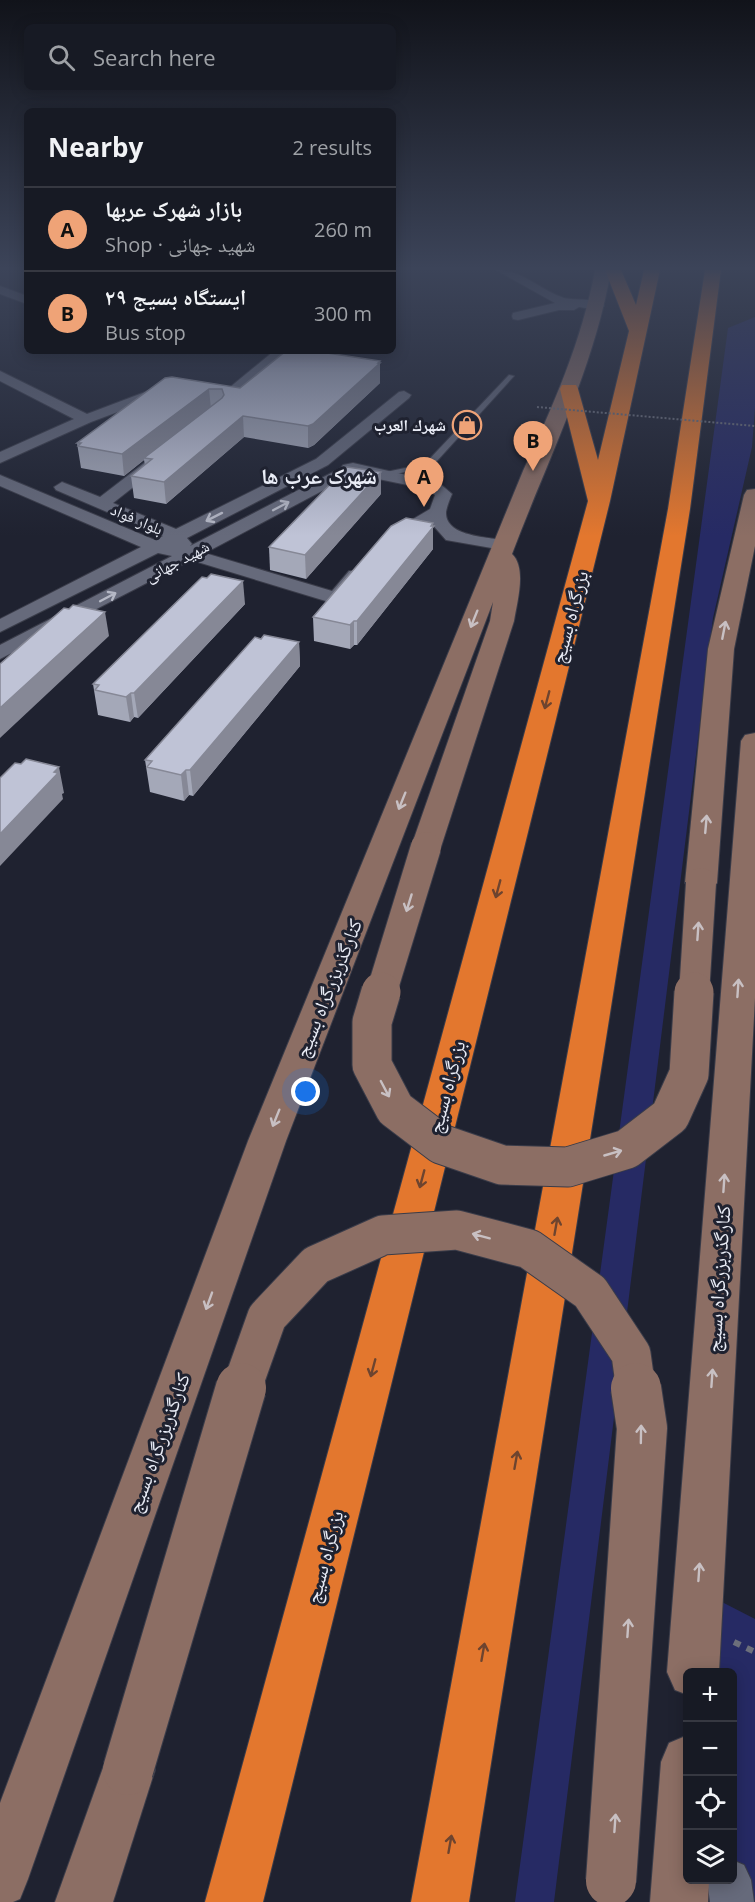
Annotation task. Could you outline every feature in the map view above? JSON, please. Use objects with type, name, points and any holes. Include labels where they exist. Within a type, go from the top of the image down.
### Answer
[{"type":"highway","name":"بزرگراه بسیج","points":[[234,1902],[599,501],[632,359]]},
{"type":"highway","points":[[440,1902],[679,509],[703,359]]},
{"type":"highway","points":[[569,389],[599,501]]},
{"type":"main road","name":"کنارگذربزرگراه بسیج","points":[[0,1879],[267,1141],[532,471],[569,389],[580,359]]},
{"type":"main road","points":[[503,545],[508,583],[502,621],[426,847],[372,1022],[372,1065],[395,1109],[441,1144],[502,1165],[568,1167],[627,1149],[670,1116],[689,1074],[701,883],[721,649],[755,495]]},
{"type":"main road","name":"کنارگذربزرگراه بسیج","points":[[693,1668],[755,741]]},
{"type":"main road","points":[[84,1902],[128,1770],[242,1386],[267,1317],[316,1265],[335,1256],[383,1235],[457,1230],[529,1249],[590,1292],[630,1354],[642,1428],[610,1892]]},
{"type":"main road","points":[[679,1902],[686,1776]]},
{"type":"street","points":[[0,458],[86,419],[171,387],[188,386],[229,393],[272,359]]},
{"type":"street","points":[[0,375],[86,419]]},
{"type":"street","name":"شهید جهانی","points":[[0,626],[322,462],[404,395]]},
{"type":"street","points":[[101,504],[172,449]]},
{"type":"street","points":[[322,462],[432,485],[444,494],[438,512],[440,524],[452,536],[503,545]]},
{"type":"street","name":"شهید جهانی","points":[[0,653],[353,468]]},
{"type":"street","points":[[0,480],[22,471]]},
{"type":"street","name":"بلوار فواد","points":[[0,480],[156,547],[190,554]]},
{"type":"street","name":"بلوار فواد","points":[[47,481],[177,536],[190,554]]},
{"type":"street","points":[[381,545],[438,512]]},
{"type":"street","points":[[190,554],[336,598],[366,563]]},
{"type":"street","points":[[696,1622],[702,1668]]},
{"type":"street","points":[[730,1884],[732,1902]]},
{"type":"lane","points":[[384,475],[410,470],[423,471],[510,375]]},
{"type":"path","points":[[537,407],[755,426]]},
{"type":"shaded area","points":[[724,359],[755,359],[752,447],[713,618],[554,1902],[515,1902]]},
{"type":"shaded area","points":[[720,1601],[755,1619],[755,1902],[703,1902],[704,1884],[737,1884],[737,1668],[716,1668]]},
{"type":"building","points":[[276,359],[365,359],[380,361],[313,424],[308,426],[243,416],[164,482],[131,476],[152,459],[144,458],[222,398],[224,395],[222,389],[209,389],[122,454],[78,446],[81,443],[77,443],[165,378],[172,377],[240,388]]},
{"type":"building","points":[[347,467],[381,472],[305,555],[269,547]]},
{"type":"building","points":[[406,518],[433,523],[431,526],[434,526],[357,621],[350,625],[313,617],[391,526]]},
{"type":"building","points":[[211,574],[243,581],[134,693],[126,697],[95,690],[99,685],[93,684],[202,577],[207,578]]},
{"type":"building","points":[[73,605],[105,612],[0,708],[0,664],[64,608],[69,609]]},
{"type":"building","points":[[264,635],[299,642],[190,770],[186,770],[181,775],[147,767],[152,761],[145,760],[255,637],[261,639]]},
{"type":"building","points":[[26,759],[59,767],[54,772],[58,773],[0,834],[0,778],[15,763],[21,764]]},
{"type":"place","name":"شهرك العرب","points":[[467,425]]},
{"type":"place","name":"ایستگاه بسیج ۲۹","points":[[533,471]]},
{"type":"place","name":"بازار شهرک عربها","points":[[424,507]]},
{"type":"district","name":"شهرک عرب ها","points":[[319,475]]}]
